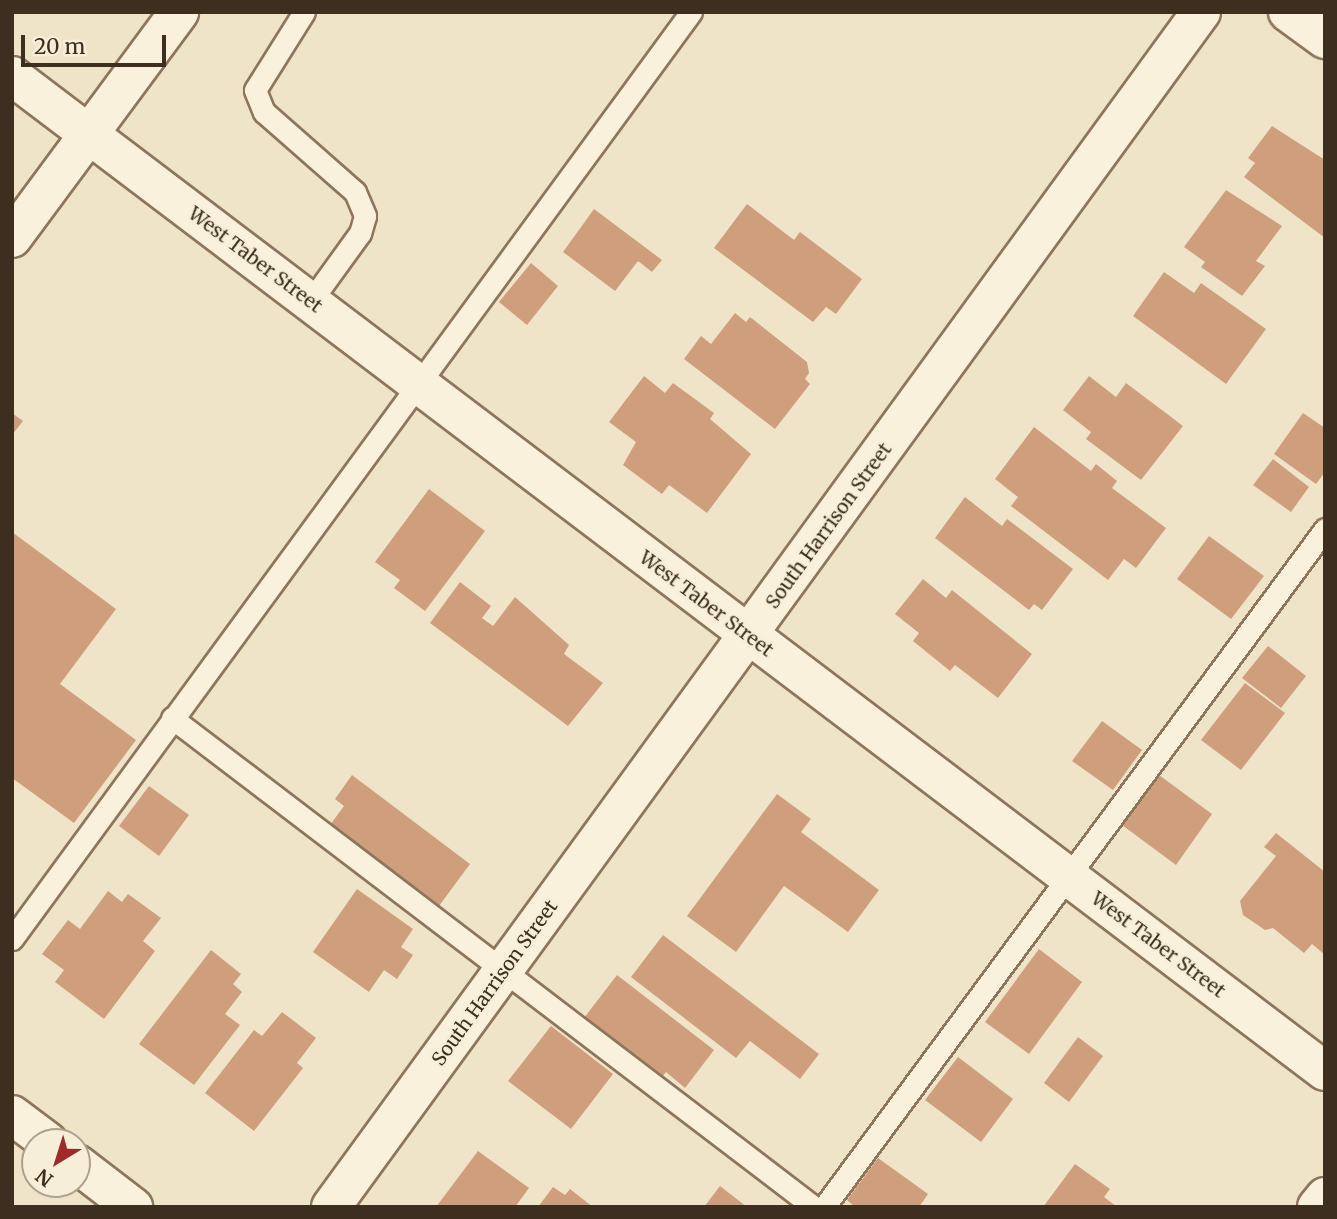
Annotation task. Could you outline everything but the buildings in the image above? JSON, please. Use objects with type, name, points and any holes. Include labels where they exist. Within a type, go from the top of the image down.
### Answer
[{"type":"street","points":[[12,238],[178,12]]},
{"type":"street","name":"South Harrison Street","points":[[331,1207],[749,637],[1201,12]]},
{"type":"street","points":[[1288,12],[1325,39]]},
{"type":"street","name":"West Taber Street","points":[[12,76],[1325,1071]]},
{"type":"street","points":[[12,1115],[29,1128]]},
{"type":"street","points":[[91,1175],[134,1207]]},
{"type":"street","points":[[1317,1207],[1325,1197]]},
{"type":"lane","points":[[304,12],[255,90],[264,112],[355,192],[365,216],[360,233],[310,302]]},
{"type":"lane","points":[[12,939],[691,12]]},
{"type":"lane","points":[[824,1207],[1325,529]]},
{"type":"lane","points":[[172,718],[814,1207]]}]
